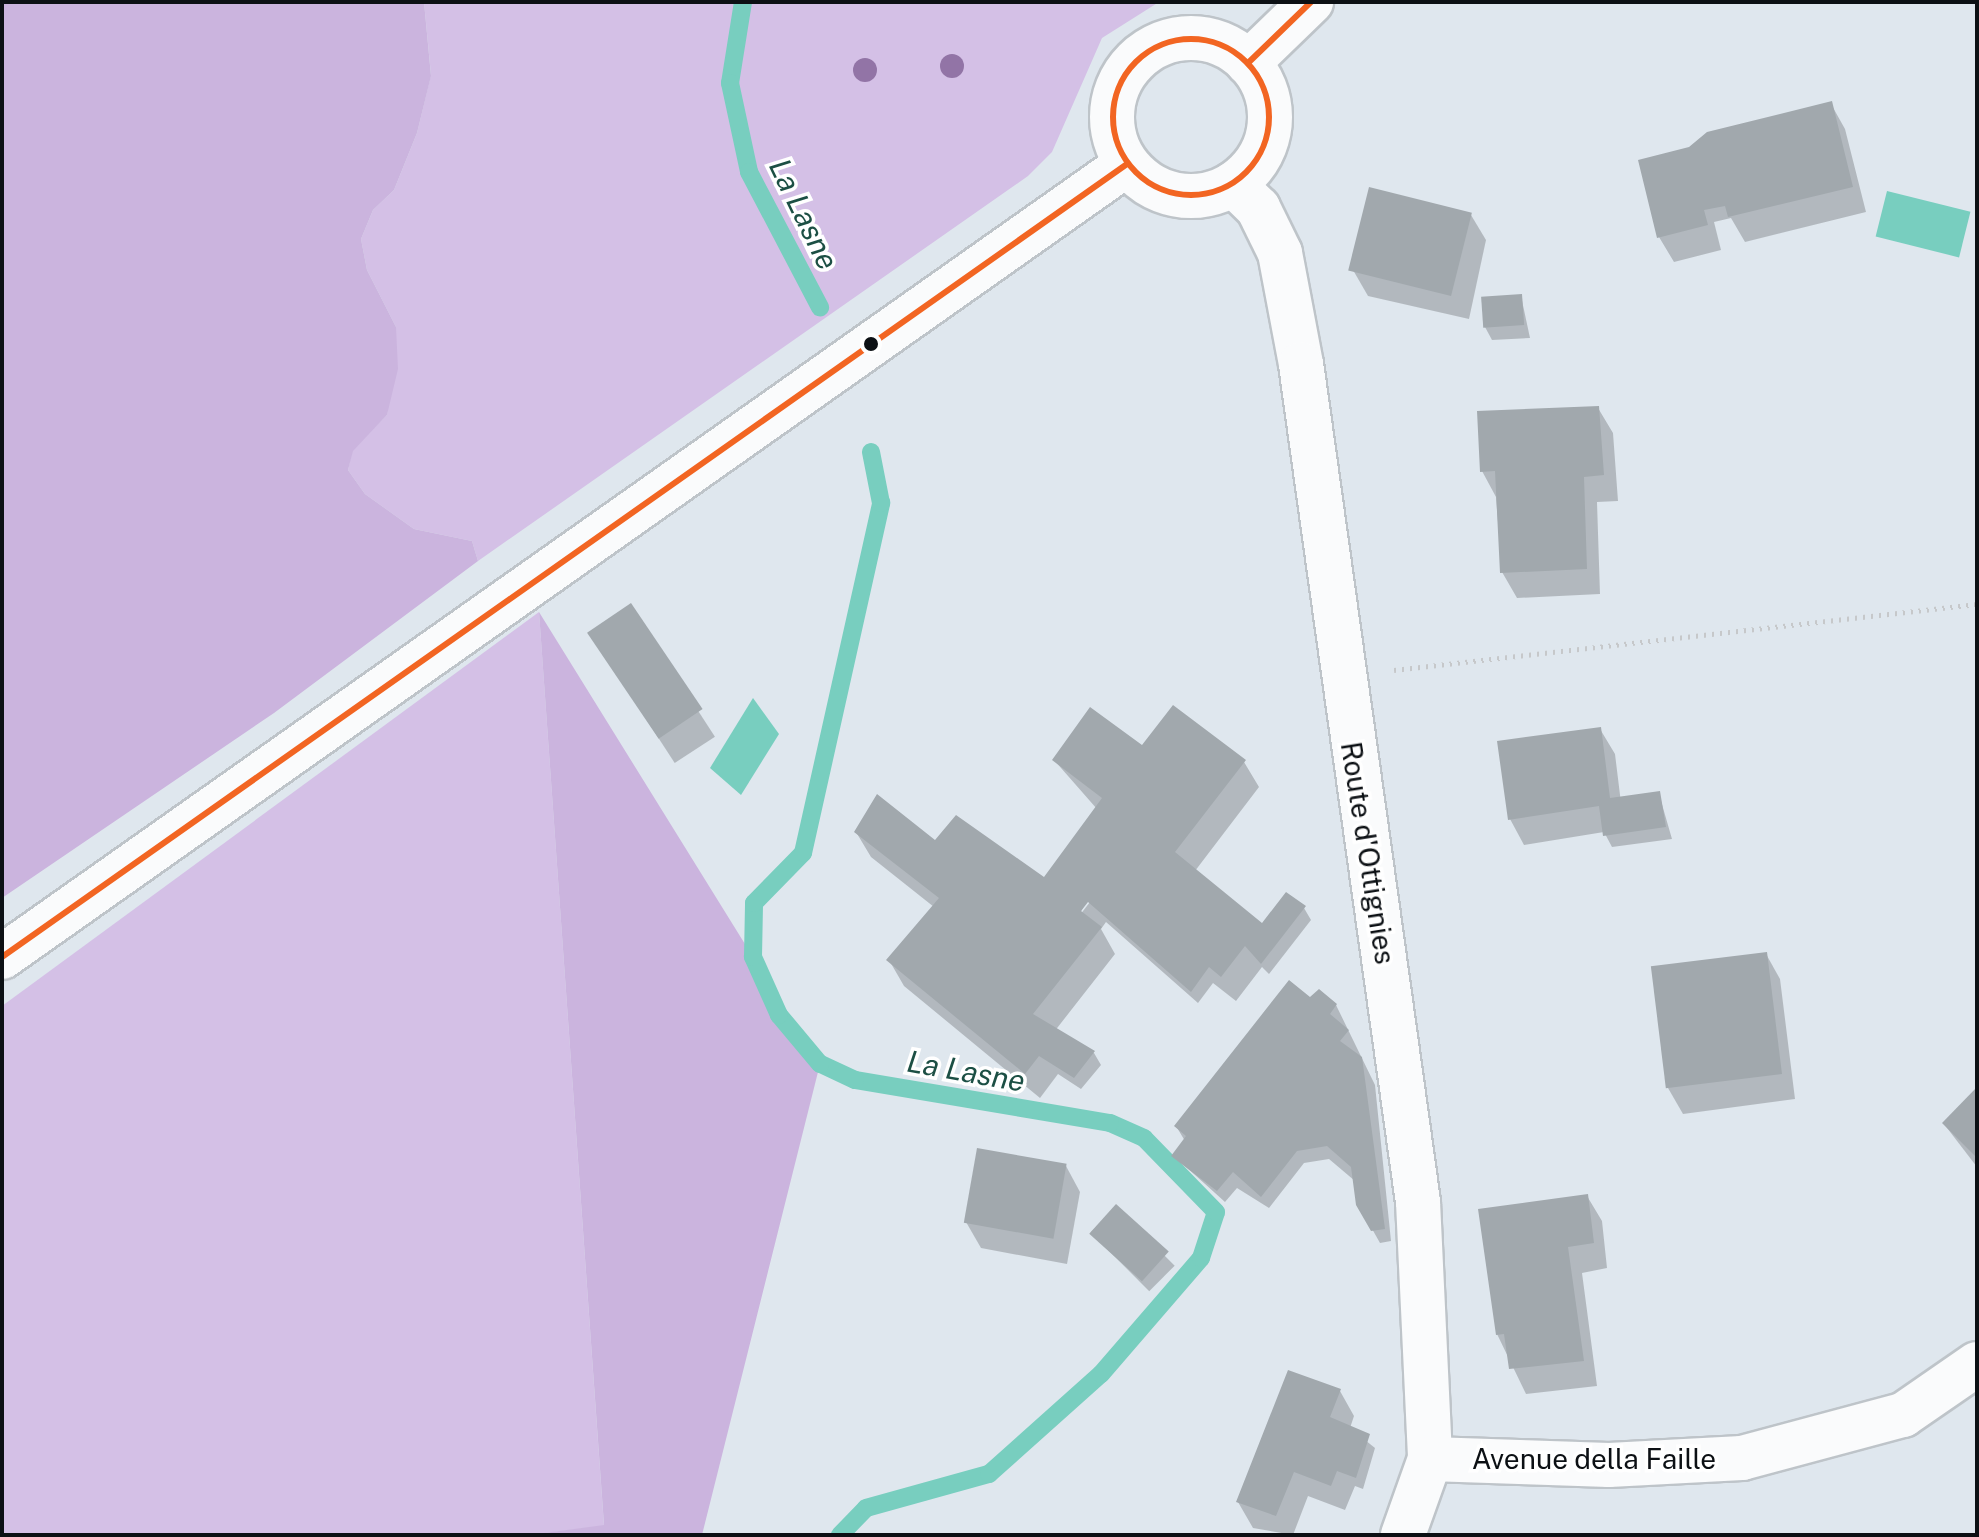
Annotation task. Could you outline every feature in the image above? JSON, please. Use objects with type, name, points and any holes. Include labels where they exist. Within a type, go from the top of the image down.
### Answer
[{"type":"street","points":[[1248,63],[1311,2]]},
{"type":"street","points":[[1192,39],[1221,45],[1248,63],[1264,88],[1269,129],[1253,166],[1233,184],[1210,194],[1168,193],[1127,164],[1111,115],[1136,60],[1163,43],[1192,39]]},
{"type":"street","points":[[2,957],[1127,164]]},
{"type":"street","name":"Route d'Ottignies","points":[[1233,184],[1258,208],[1280,253],[1418,1202],[1430,1459],[1403,1535]]},
{"type":"street","name":"Avenue della Faille","points":[[1430,1459],[1609,1465],[1742,1458],[1903,1415],[1977,1364]]},
{"type":"path","points":[[1341,677],[1977,604]]},
{"type":"shaded area","points":[[2,2],[424,2],[431,76],[417,133],[394,190],[373,210],[361,239],[367,270],[396,327],[398,369],[387,415],[353,451],[348,470],[365,494],[414,529],[472,541],[478,561],[274,713],[2,898]]},
{"type":"shaded area","points":[[424,2],[1159,2],[1102,38],[1052,152],[1028,176],[478,561],[472,541],[414,529],[365,494],[348,470],[352,451],[387,415],[396,327],[367,270],[361,239],[373,210],[394,190],[417,133],[431,75]]},
{"type":"shaded area","points":[[1887,191],[1970,212],[1959,257],[1876,237]]},
{"type":"shaded area","points":[[539,612],[604,1526],[529,1535],[2,1535],[2,1006]]},
{"type":"shaded area","points":[[539,612],[753,957],[779,1015],[820,1064],[702,1535],[529,1535],[604,1525]]},
{"type":"shaded area","points":[[753,698],[779,734],[741,795],[710,768]]},
{"type":"building","points":[[1832,101],[1853,187],[1728,217],[1725,206],[1704,210],[1708,225],[1657,238],[1638,160],[1689,147],[1707,132]]},
{"type":"building","points":[[1369,187],[1472,213],[1451,296],[1348,270]]},
{"type":"building","points":[[1522,294],[1524,325],[1483,328],[1481,297]]},
{"type":"building","points":[[1599,406],[1604,475],[1584,477],[1587,569],[1500,573],[1495,471],[1480,472],[1477,411]]},
{"type":"building","points":[[631,603],[703,709],[659,739],[587,633]]},
{"type":"building","points":[[1173,705],[1246,760],[1175,852],[1262,923],[1286,892],[1306,906],[1261,964],[1245,946],[1221,977],[1209,967],[1191,992],[1088,902],[1081,911],[1102,927],[1033,1014],[1095,1051],[1074,1078],[1039,1056],[1025,1074],[886,960],[939,898],[854,832],[877,794],[935,840],[956,815],[1044,877],[1102,798],[1052,760],[1090,707],[1142,745]]},
{"type":"building","points":[[1601,727],[1610,798],[1660,791],[1666,827],[1603,836],[1599,806],[1508,820],[1497,741]]},
{"type":"building","points":[[1767,952],[1782,1074],[1666,1088],[1651,966]]},
{"type":"building","points":[[1289,980],[1310,997],[1319,989],[1337,1004],[1330,1014],[1349,1030],[1340,1041],[1362,1057],[1385,1229],[1371,1231],[1356,1205],[1351,1167],[1327,1146],[1297,1151],[1261,1197],[1233,1172],[1217,1191],[1171,1156],[1186,1136],[1174,1126]]},
{"type":"building","points":[[1977,1087],[1977,1158],[1942,1123]]},
{"type":"building","points":[[977,1148],[1067,1164],[1053,1239],[964,1223]]},
{"type":"building","points":[[1588,1194],[1594,1243],[1568,1247],[1584,1361],[1509,1369],[1504,1334],[1496,1335],[1478,1209]]},
{"type":"building","points":[[1116,1204],[1169,1252],[1142,1281],[1089,1234]]},
{"type":"building","points":[[1288,1370],[1341,1389],[1330,1417],[1370,1434],[1356,1478],[1337,1471],[1331,1486],[1294,1472],[1276,1516],[1236,1502]]},
{"type":"waterway","name":"La Lasne","points":[[743,2],[730,83],[749,172],[820,307]]},
{"type":"waterway","name":"La Lasne","points":[[840,1535],[866,1508],[989,1474],[1101,1374],[1201,1258],[1216,1212],[1144,1138],[1110,1123],[855,1080],[820,1064],[779,1015],[753,957],[754,903],[803,853],[881,503],[871,452]]},
{"type":"transit line","points":[[1248,63],[1311,2]]},
{"type":"transit line","points":[[1191,39],[1221,44],[1246,62],[1264,87],[1269,117],[1264,147],[1246,172],[1221,190],[1191,195],[1161,190],[1136,172],[1118,147],[1113,117],[1118,87],[1136,62],[1161,44],[1191,39]]},
{"type":"transit line","points":[[2,957],[1127,164]]}]
